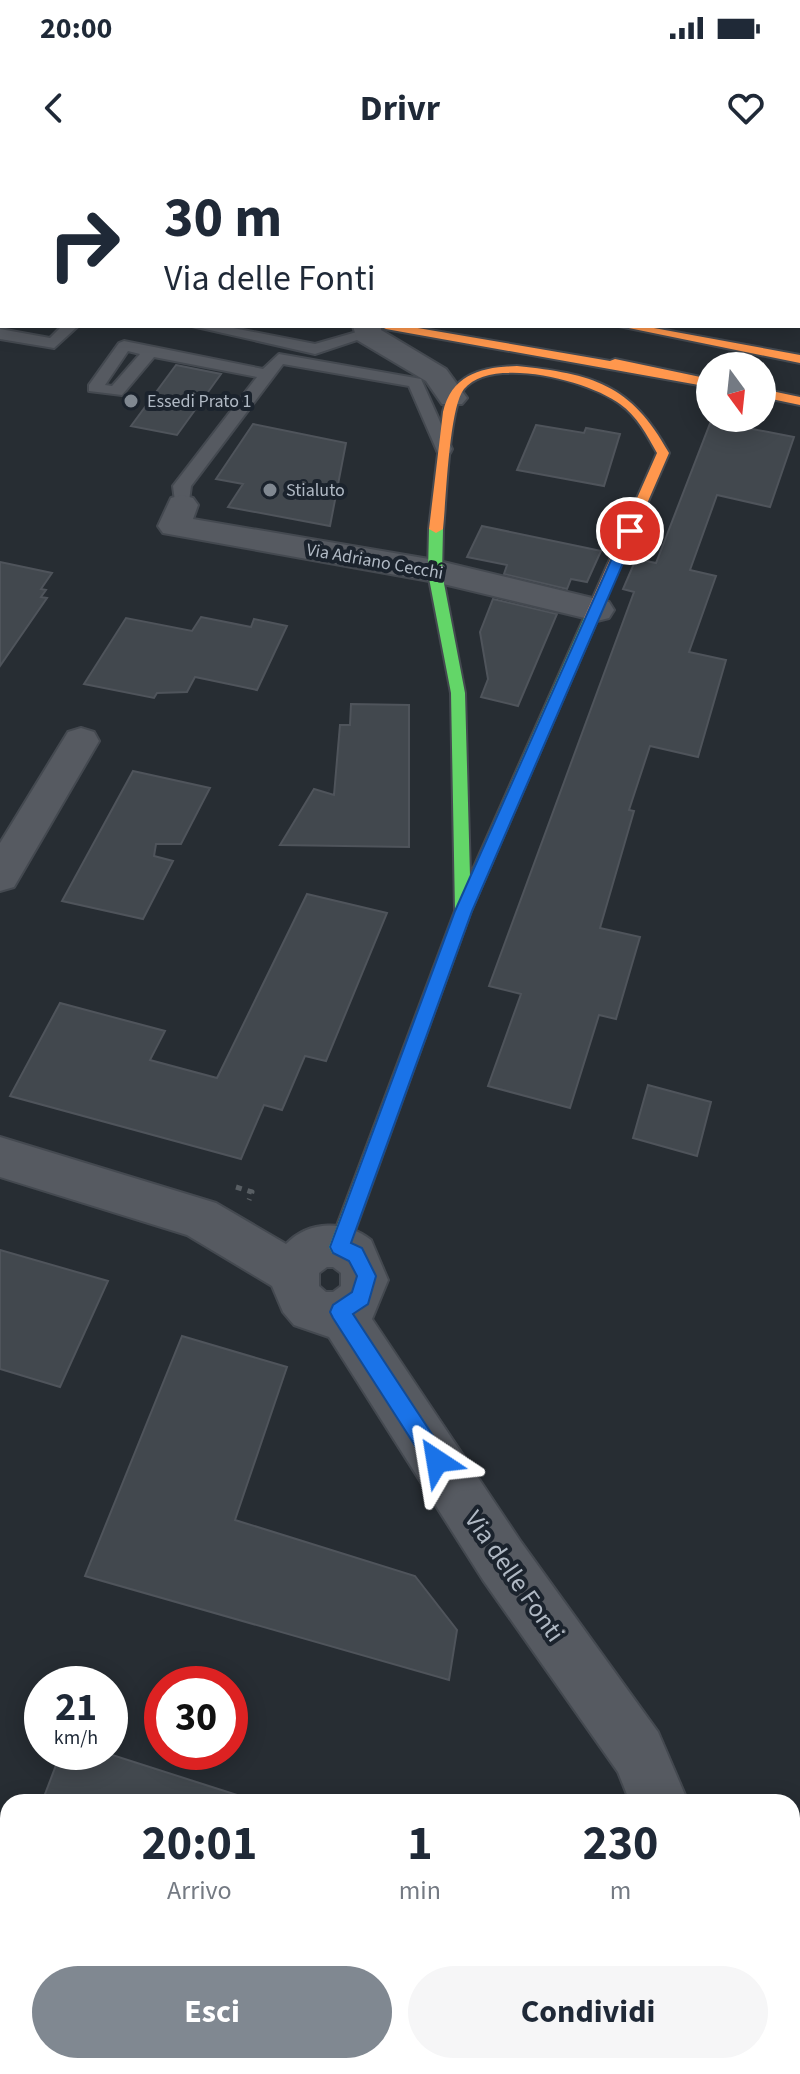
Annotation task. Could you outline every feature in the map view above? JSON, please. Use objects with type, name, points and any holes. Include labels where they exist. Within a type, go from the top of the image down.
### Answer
[{"type":"main road","points":[[475,328],[642,370]]},
{"type":"main road","points":[[636,328],[800,359]]},
{"type":"main road","points":[[373,329],[696,380]]},
{"type":"main road","points":[[339,1247],[463,911],[663,453],[647,423],[614,394],[557,375],[513,370],[484,372],[464,380],[452,398],[444,449],[435,571],[457,690],[463,911]]},
{"type":"main road","points":[[776,396],[800,401]]},
{"type":"street","points":[[373,329],[436,375],[452,398]]},
{"type":"street","name":"Via Adriano Cecchi","points":[[182,505],[174,526],[435,571],[597,610]]},
{"type":"street","points":[[0,876],[81,741]]},
{"type":"street","points":[[0,1157],[200,1218],[294,1274]]},
{"type":"street","points":[[339,1247],[356,1255],[367,1276],[361,1298],[340,1312],[320,1312],[308,1307],[298,1297],[294,1274],[301,1259],[310,1252],[339,1247]]},
{"type":"street","name":"Via delle Fonti","points":[[340,1312],[502,1561],[638,1752],[656,1794]]},
{"type":"lane","points":[[0,334],[54,343],[68,328]]},
{"type":"lane","points":[[210,328],[315,349],[373,329]]},
{"type":"lane","points":[[150,352],[265,374]]},
{"type":"lane","points":[[182,505],[182,486],[279,359],[415,382],[444,449]]},
{"type":"building","points":[[176,365],[221,374],[177,435],[131,426]]},
{"type":"building","points":[[253,424],[346,443],[330,526],[228,507],[243,484],[216,479]]},
{"type":"building","points":[[536,425],[584,433],[586,428],[620,434],[604,486],[517,470]]},
{"type":"building","points":[[707,432],[768,432],[794,437],[770,507],[717,495],[690,570],[716,576],[689,652],[726,660],[698,757],[650,746],[629,810],[634,811],[600,928],[640,937],[616,1019],[599,1015],[570,1108],[488,1086],[521,994],[489,986],[634,592],[623,589],[636,559],[656,563]]},
{"type":"building","points":[[482,526],[601,551],[587,582],[571,579],[567,589],[504,574],[507,565],[467,557]]},
{"type":"building","points":[[0,562],[52,573],[41,589],[46,590],[41,597],[47,598],[0,666]]},
{"type":"building","points":[[493,599],[557,614],[518,706],[481,697],[488,679],[480,632]]},
{"type":"building","points":[[201,617],[251,627],[254,619],[287,626],[257,690],[195,677],[187,692],[157,693],[154,698],[84,684],[126,618],[192,631]]},
{"type":"building","points":[[351,704],[409,705],[409,847],[280,845],[314,789],[334,795],[340,725],[350,725]]},
{"type":"building","points":[[133,771],[210,788],[181,844],[156,844],[154,856],[173,861],[143,919],[62,901]]},
{"type":"building","points":[[307,894],[387,913],[326,1061],[305,1056],[282,1110],[264,1105],[241,1159],[10,1096],[60,1003],[165,1031],[150,1060],[217,1078]]},
{"type":"building","points":[[648,1085],[711,1102],[697,1156],[633,1138]]},
{"type":"building","points":[[0,1250],[108,1281],[60,1387],[0,1369]]},
{"type":"building","points":[[182,1336],[287,1367],[235,1520],[415,1576],[457,1630],[449,1680],[85,1576]]},
{"type":"building","points":[[128,1760],[144,1765],[144,1770],[159,1770],[234,1794],[45,1794],[54,1770],[128,1770]]},
{"type":"traffic: fast","points":[[436,529],[435,573],[458,693],[463,911]]},
{"type":"traffic: fast","points":[[339,1247],[463,911],[591,618]]},
{"type":"traffic: slow","points":[[398,328],[642,370]]},
{"type":"traffic: slow","points":[[636,328],[800,359]]},
{"type":"traffic: slow","points":[[615,363],[696,380]]},
{"type":"traffic: slow","points":[[436,529],[449,412],[453,397],[462,384],[476,375],[495,370],[541,372],[588,383],[622,399],[640,417],[663,453],[591,618]]},
{"type":"traffic: slow","points":[[776,396],[800,401]]},
{"type":"place","name":"Essedi Prato 1","points":[[131,401]]},
{"type":"place","name":"Stialuto","points":[[270,490]]},
{"type":"route","points":[[437,1461],[340,1312],[361,1298],[367,1276],[363,1263],[356,1255],[339,1247],[463,911],[630,531]]}]
